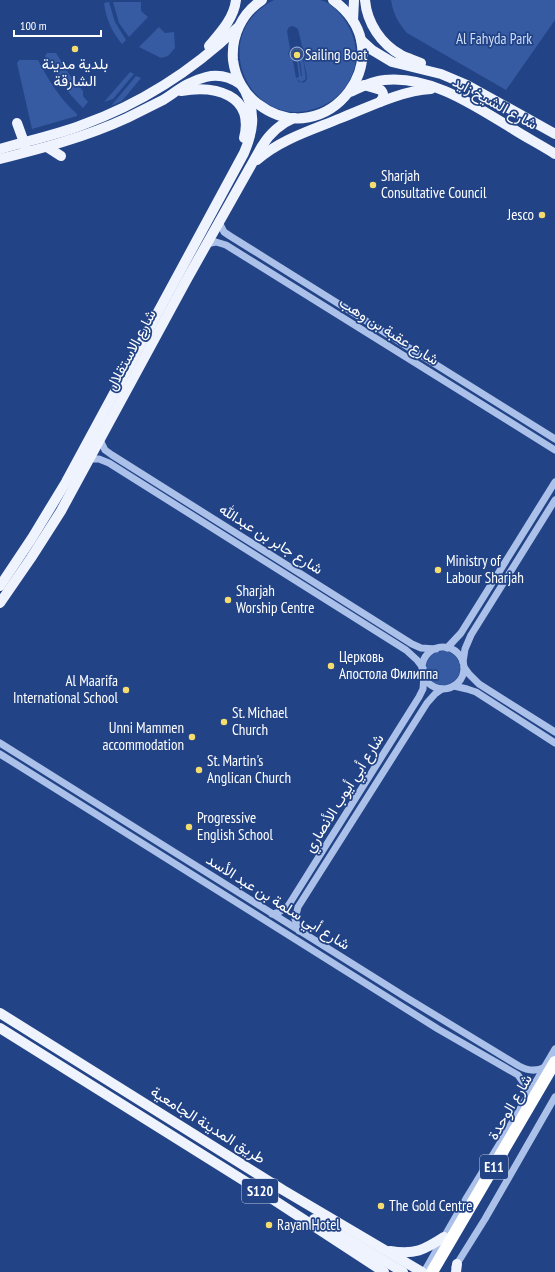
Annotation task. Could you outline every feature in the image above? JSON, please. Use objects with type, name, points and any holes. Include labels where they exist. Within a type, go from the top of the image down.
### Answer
[{"type":"highway","name":"شارع الوحدة","points":[[432,1272],[550,1064]]},
{"type":"highway","name":"شارع الوحدة","points":[[441,1272],[555,1078]]},
{"type":"main road","points":[[179,75],[220,34],[234,11],[236,0]]},
{"type":"main road","points":[[246,0],[245,11],[234,39],[233,54],[235,70],[240,84],[246,93],[267,111],[280,116],[294,118],[310,117],[325,112],[339,103],[350,92],[360,70],[362,52],[361,40],[353,22],[344,9],[333,0]]},
{"type":"main road","points":[[0,149],[65,131],[98,119],[139,99],[179,75],[211,51],[241,22],[250,9],[262,0]]},
{"type":"main road","points":[[353,22],[354,0]]},
{"type":"main road","points":[[365,0],[366,10],[371,24],[384,42],[396,52],[423,64],[432,71]]},
{"type":"main road","name":"شارع الشيخ زايد","points":[[361,40],[372,50],[392,62],[432,71],[467,85],[555,134]]},
{"type":"main road","points":[[0,159],[47,147],[112,125],[139,112],[192,81],[213,76],[228,78],[240,84]]},
{"type":"main road","name":"شارع الشيخ زايد","points":[[350,92],[364,85],[385,80],[403,80],[420,83],[466,102],[555,154]]},
{"type":"main road","points":[[364,85],[381,90],[384,95],[380,102]]},
{"type":"main road","points":[[174,92],[210,89],[229,95],[237,102],[244,114],[246,126],[237,167]]},
{"type":"main road","points":[[250,166],[263,154],[287,140],[409,91],[437,89]]},
{"type":"main road","name":"شارع الاستقلال","points":[[0,586],[32,538],[70,476],[237,167],[247,146],[253,125],[252,112],[246,93]]},
{"type":"main road","name":"شارع الاستقلال","points":[[0,603],[54,523],[250,166],[269,136],[283,123],[294,118]]},
{"type":"main road","points":[[0,155],[24,148],[25,145],[17,123]]},
{"type":"main road","points":[[47,147],[60,156]]},
{"type":"main road","name":"طريق المدينة الجامعية","points":[[0,1013],[283,1190],[423,1272]]},
{"type":"main road","name":"طريق المدينة الجامعية","points":[[0,1028],[254,1187],[384,1272]]},
{"type":"main road","points":[[290,1211],[299,1212],[308,1216],[403,1272]]},
{"type":"main road","points":[[386,1250],[404,1252],[422,1250],[444,1237]]},
{"type":"main road","points":[[369,1263],[376,1272]]},
{"type":"street","name":"شارع عقبة بن وهب","points":[[218,222],[224,232],[230,236],[555,439]]},
{"type":"street","name":"شارع عقبة بن وهب","points":[[206,244],[216,242],[223,243],[555,450]]},
{"type":"street","points":[[273,274],[276,270],[286,276],[291,274]]},
{"type":"street","points":[[499,415],[503,414],[510,416],[514,413]]},
{"type":"street","name":"شارع جابر بن عبدالله","points":[[100,440],[108,453],[412,644],[421,648],[436,649]]},
{"type":"street","name":"شارع جابر بن عبدالله","points":[[89,459],[106,461],[406,650],[414,656],[423,672]]},
{"type":"street","points":[[139,482],[142,478],[155,482]]},
{"type":"street","points":[[447,648],[461,633],[555,482]]},
{"type":"street","points":[[454,686],[463,676],[465,649],[471,635],[555,500]]},
{"type":"street","points":[[555,732],[478,684],[469,674],[457,652],[447,648],[436,649],[431,651],[425,659],[423,672],[429,683],[433,686],[442,689],[454,686],[476,692],[555,743]]},
{"type":"street","name":"شارع أبي أيوب الأنصاري","points":[[272,914],[279,912],[288,906],[419,698],[422,689],[423,672]]},
{"type":"street","name":"شارع أبي أيوب الأنصاري","points":[[299,931],[295,919],[296,911],[426,703],[442,689]]},
{"type":"street","name":"شارع أبي سلمة بن عبد الأسد","points":[[0,743],[488,1048],[524,1069],[535,1071],[550,1064]]},
{"type":"street","name":"شارع أبي سلمة بن عبد الأسد","points":[[0,754],[438,1029],[518,1075],[525,1084],[527,1096]]},
{"type":"street","points":[[316,878],[315,871],[324,855],[326,847]]},
{"type":"street","points":[[471,1048],[482,1051],[488,1048]]},
{"type":"street","points":[[423,1272],[527,1096],[550,1064],[555,1049]]},
{"type":"street","points":[[455,1269],[555,1097]]},
{"type":"green space","points":[[274,0],[320,0],[333,7],[346,21],[350,29],[356,55],[353,72],[349,81],[336,98],[322,106],[293,112],[272,107],[256,94],[244,76],[240,56],[242,35],[253,16]],"holes":[[[293,26],[298,29],[302,46],[306,53],[304,62],[307,75],[306,81],[303,82],[301,82],[306,78],[303,59],[300,61],[302,76],[299,62],[297,62],[299,77],[296,78],[293,61],[288,54],[290,49],[287,31],[289,27]]]},
{"type":"green space","name":"Al Fahyda Park","points":[[391,0],[555,0],[555,20],[506,90],[407,33],[396,18]]},
{"type":"green space","points":[[109,2],[115,22],[126,40],[122,44],[112,30],[106,14],[104,3]]},
{"type":"green space","points":[[113,2],[141,2],[141,11],[148,17],[129,37],[119,23]]},
{"type":"green space","points":[[159,27],[165,33],[174,32],[175,48],[168,56],[161,58],[139,47]]},
{"type":"green space","points":[[47,53],[56,53],[71,77],[83,91],[83,96],[88,102],[83,108],[57,77],[45,56]]},
{"type":"green space","points":[[19,60],[38,60],[55,89],[77,114],[77,116],[32,129],[17,63]]},
{"type":"green space","points":[[130,72],[134,74],[113,99],[104,102]]},
{"type":"green space","points":[[136,76],[141,78],[122,101],[111,106]]},
{"type":"green space","points":[[446,651],[453,653],[458,658],[460,668],[458,678],[453,683],[440,685],[433,683],[428,678],[426,665],[428,658],[433,653]]},
{"type":"shaded area","points":[[294,47],[300,47],[304,51],[304,57],[300,61],[294,61],[290,57],[290,51]]},
{"type":"place","name":"بلدية مدينة الشارقة","points":[[75,49]]},
{"type":"place","name":"Sailing Boat","points":[[297,55]]},
{"type":"place","name":"Sharjah Consultative Council","points":[[373,185]]},
{"type":"place","name":"Jesco","points":[[542,215]]},
{"type":"place","name":"Ministry of Labour Sharjah","points":[[438,570]]},
{"type":"place","name":"Sharjah Worship Centre","points":[[228,600]]},
{"type":"place","name":"Церковь Апостола Филиппа","points":[[331,666]]},
{"type":"place","name":"Al Maarifa International School","points":[[126,690]]},
{"type":"place","name":"St. Michael Church","points":[[224,722]]},
{"type":"place","name":"Unni Mammen accommodation","points":[[192,737]]},
{"type":"place","name":"St. Martin's Anglican Church","points":[[199,770]]},
{"type":"place","name":"Progressive English School","points":[[189,827]]},
{"type":"place","name":"The Gold Centre","points":[[381,1206]]},
{"type":"place","name":"Rayan Hotel","points":[[269,1225]]}]
